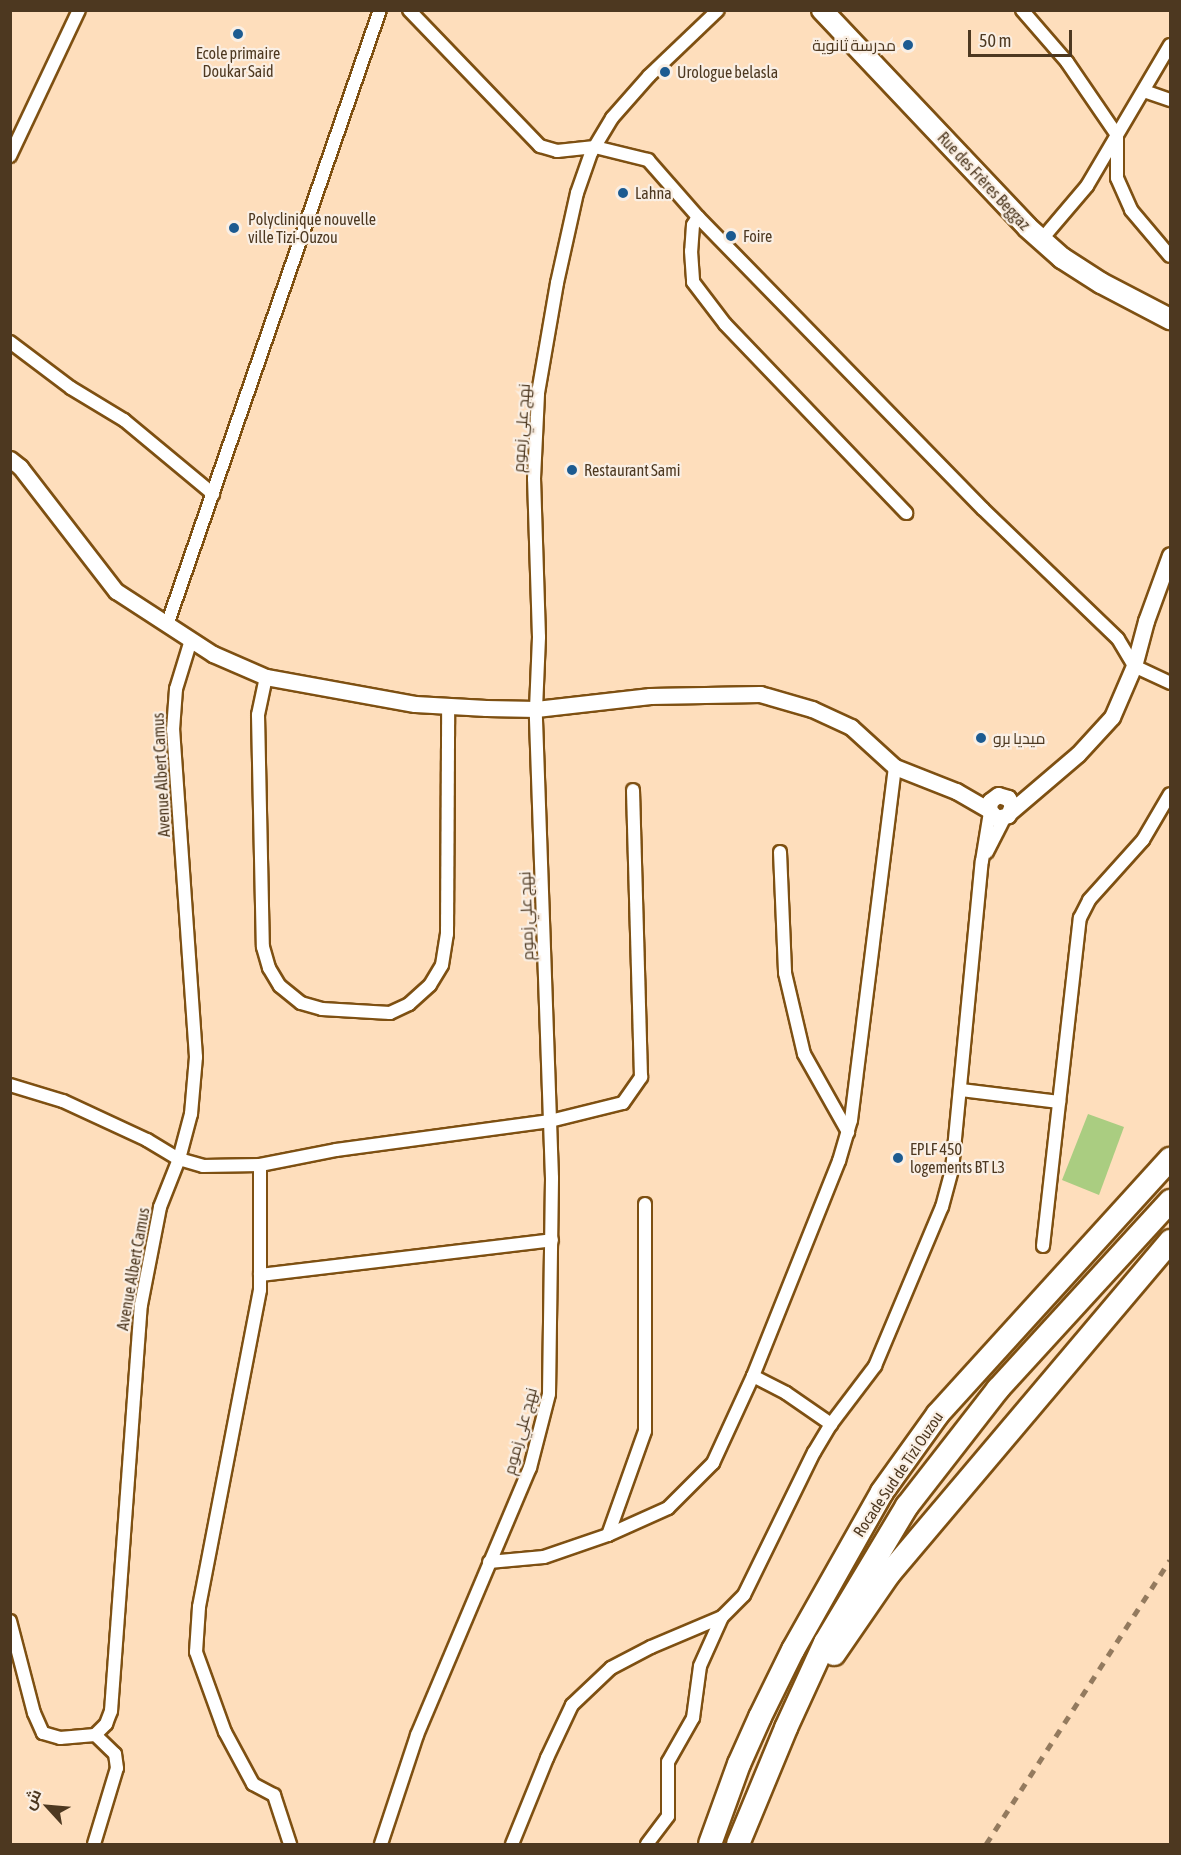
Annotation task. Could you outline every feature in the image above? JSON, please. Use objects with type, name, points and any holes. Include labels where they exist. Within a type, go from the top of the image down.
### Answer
[{"type":"highway","name":"Rocade Sud de Tizi Ouzou","points":[[710,1845],[739,1764],[779,1679],[844,1555],[882,1492],[938,1414],[1170,1159]]},
{"type":"highway","name":"Rocade Sud de Tizi Ouzou","points":[[738,1845],[786,1728],[825,1643],[907,1506],[998,1389],[1170,1202]]},
{"type":"highway","points":[[786,1728],[890,1574],[1170,1241]]},
{"type":"main road","name":"Rue des Frères Beggaz","points":[[822,10],[1041,240],[1062,258],[1101,283],[1170,319]]},
{"type":"street","points":[[10,156],[79,10]]},
{"type":"street","points":[[167,625],[380,10]]},
{"type":"street","name":"نهج علي زموم","points":[[381,1845],[417,1735],[530,1468],[549,1394],[552,1240],[550,1121],[536,709],[539,637],[534,479],[538,393],[565,249],[578,193],[595,147],[612,118],[649,76],[718,10]]},
{"type":"street","points":[[1022,10],[1067,62],[1118,135],[1117,178],[1131,210],[1170,256]]},
{"type":"street","points":[[410,11],[540,146],[557,151],[595,147],[648,160],[698,217],[983,509],[1118,639],[1134,666],[1170,683]]},
{"type":"street","points":[[1041,240],[1087,186],[1170,45]]},
{"type":"street","points":[[1144,91],[1170,100]]},
{"type":"street","points":[[698,217],[693,225],[691,242],[693,282],[725,324],[906,513]]},
{"type":"street","points":[[10,342],[71,388],[124,420],[213,494]]},
{"type":"street","points":[[10,459],[20,467],[116,591],[213,654],[266,676],[416,704],[448,706],[536,709],[650,696],[760,694],[812,709],[851,727],[895,767],[994,803],[1010,801],[1008,815],[982,861]]},
{"type":"street","points":[[994,803],[997,818],[1008,815],[1078,754],[1112,717],[1134,666],[1170,555]]},
{"type":"street","points":[[1140,642],[1170,581]]},
{"type":"street","name":"Avenue Albert Camus","points":[[94,1735],[106,1724],[111,1711],[141,1305],[160,1207],[179,1159],[191,1114],[196,1057],[173,730],[176,689],[191,640]]},
{"type":"street","points":[[266,676],[258,715],[263,947],[269,968],[280,986],[301,1003],[322,1009],[390,1013],[409,1004],[430,985],[442,965],[447,934],[448,706]]},
{"type":"street","points":[[489,1562],[544,1557],[608,1535],[668,1508],[713,1463],[753,1376],[839,1161],[848,1132],[895,767]]},
{"type":"street","points":[[994,803],[1040,785]]},
{"type":"street","points":[[10,1085],[63,1101],[147,1140],[179,1159],[203,1166],[260,1165],[336,1150],[550,1121],[623,1102],[641,1077],[633,790]]},
{"type":"street","points":[[1043,1246],[1080,918],[1089,900],[1143,840],[1170,794]]},
{"type":"street","points":[[647,1845],[668,1816],[668,1762],[693,1718],[700,1666],[722,1617],[744,1595],[814,1452],[831,1424],[875,1366],[942,1207],[951,1170],[961,1090],[982,861],[994,803]]},
{"type":"street","points":[[780,852],[785,973],[804,1054],[848,1132]]},
{"type":"street","points":[[961,1090],[1059,1102]]},
{"type":"street","points":[[260,1165],[258,1302],[199,1607],[196,1652],[225,1732],[253,1785],[274,1795],[290,1845]]},
{"type":"street","points":[[608,1535],[645,1431],[645,1204]]},
{"type":"street","points":[[260,1275],[552,1240]]},
{"type":"street","points":[[753,1376],[786,1393],[831,1424]]},
{"type":"street","points":[[512,1845],[547,1758],[572,1705],[612,1668],[651,1647],[722,1617]]},
{"type":"street","points":[[10,1621],[34,1713],[43,1733],[60,1738],[94,1735],[115,1754],[117,1767],[94,1845]]},
{"type":"green space","points":[[1088,1114],[1124,1127],[1099,1195],[1062,1180]]},
{"type":"railway","points":[[986,1844],[1170,1560]]},
{"type":"place","name":"Ecole primaire Doukar Said","points":[[238,34]]},
{"type":"place","name":"مدرسة ثانوية","points":[[908,45]]},
{"type":"place","name":"Urologue belasla","points":[[665,72]]},
{"type":"place","name":"Lahna","points":[[623,193]]},
{"type":"place","name":"Polyclinique nouvelle ville Tizi-Ouzou","points":[[234,228]]},
{"type":"place","name":"Foire","points":[[731,236]]},
{"type":"place","name":"Restaurant Sami","points":[[572,470]]},
{"type":"place","name":"ميديا برو","points":[[981,738]]},
{"type":"place","name":"EPLF 450 logements BT L3","points":[[898,1158]]}]
